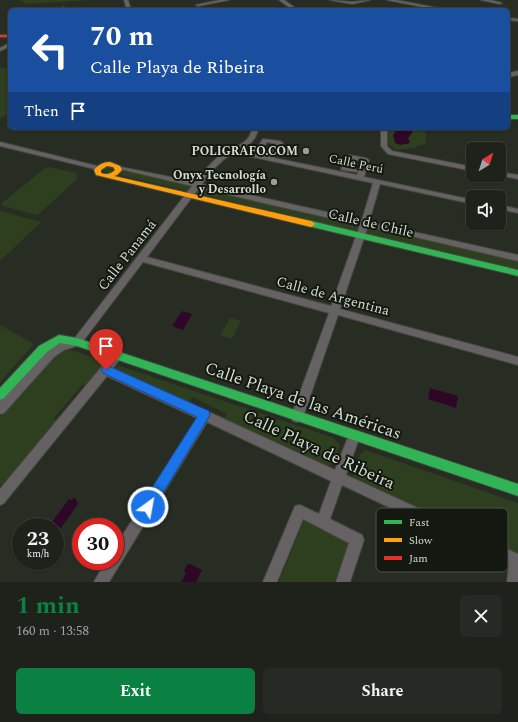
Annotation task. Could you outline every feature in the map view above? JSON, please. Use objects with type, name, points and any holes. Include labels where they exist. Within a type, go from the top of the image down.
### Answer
[{"type":"street","points":[[201,8],[196,4],[227,0]]},
{"type":"street","points":[[281,0],[293,8]]},
{"type":"street","points":[[332,0],[352,3],[368,0]]},
{"type":"street","points":[[389,0],[435,8]]},
{"type":"street","points":[[483,0],[500,3]]},
{"type":"street","name":"Calle Panamá","points":[[77,342],[217,161],[249,142],[255,130]]},
{"type":"street","points":[[384,130],[384,146],[390,153],[466,168]]},
{"type":"street","points":[[0,144],[99,168],[109,164],[118,167],[119,170],[115,174],[108,176],[98,174],[97,170],[99,168]]},
{"type":"street","name":"Calle Perú","points":[[233,151],[267,156],[353,173],[377,181],[466,200]]},
{"type":"street","points":[[353,173],[344,169],[349,157],[366,160],[361,175]]},
{"type":"street","name":"Calle de Chile","points":[[118,167],[518,258]]},
{"type":"street","points":[[506,175],[518,178]]},
{"type":"street","name":"Calle de Chile","points":[[108,176],[518,273]]},
{"type":"street","points":[[297,417],[361,236],[377,181]]},
{"type":"street","points":[[204,198],[211,196],[214,192],[211,188]]},
{"type":"street","points":[[218,201],[215,196],[216,193],[224,190]]},
{"type":"street","points":[[506,208],[518,211]]},
{"type":"street","name":"Calle de Argentina","points":[[141,258],[518,361]]},
{"type":"street","name":"Calle Playa de las Américas","points":[[0,395],[43,349],[59,339],[77,342],[518,490]]},
{"type":"street","points":[[0,409],[50,354],[77,342]]},
{"type":"street","points":[[0,499],[118,355]]},
{"type":"street","name":"Calle Playa de Ribeira","points":[[106,370],[404,508]]},
{"type":"street","points":[[124,544],[205,415]]},
{"type":"street","points":[[322,523],[354,436]]},
{"type":"street","points":[[270,582],[300,512],[357,540],[343,582]]},
{"type":"street","points":[[514,582],[517,560]]},
{"type":"street","points":[[101,582],[108,570]]},
{"type":"green space","points":[[20,0],[90,0],[27,4]]},
{"type":"green space","points":[[0,67],[8,69],[8,113],[0,119]]},
{"type":"green space","points":[[389,130],[422,130],[426,133],[426,143],[414,148],[396,150],[387,143]]},
{"type":"green space","points":[[107,166],[518,260],[518,270],[103,171],[103,169]]},
{"type":"green space","points":[[49,167],[76,173],[77,179],[39,214],[36,215],[3,206],[1,204],[45,168]]},
{"type":"green space","points":[[0,211],[41,222],[0,261]]},
{"type":"green space","points":[[230,318],[241,321],[232,339],[220,335]]},
{"type":"green space","points":[[0,325],[34,344],[0,382]]},
{"type":"green space","points":[[71,350],[105,362],[105,364],[87,387],[82,385],[54,418],[59,422],[5,487],[0,484],[0,416],[52,358],[58,353]]},
{"type":"green space","points":[[117,365],[334,438],[340,445],[334,464],[327,466],[224,419],[227,414],[192,397],[189,402],[116,368]]},
{"type":"green space","points":[[365,450],[518,503],[518,554],[508,549],[508,508],[417,508],[354,479],[353,471],[362,452]]},
{"type":"green space","points":[[304,520],[349,543],[336,582],[279,582]]},
{"type":"shaded area","points":[[396,130],[409,130],[413,132],[408,138],[410,143],[400,145],[395,143],[393,135]]},
{"type":"shaded area","points":[[182,311],[192,314],[183,330],[172,326]]},
{"type":"shaded area","points":[[430,388],[458,396],[456,408],[428,399]]},
{"type":"shaded area","points":[[74,498],[76,499],[78,504],[64,524],[64,518],[55,518],[69,499],[71,500]]},
{"type":"shaded area","points":[[190,564],[202,570],[196,582],[181,582],[186,574],[184,571],[187,565]]},
{"type":"traffic: fast","points":[[510,117],[518,117]]},
{"type":"traffic: fast","points":[[311,224],[518,273]]},
{"type":"traffic: fast","points":[[0,395],[43,349],[59,339],[77,342],[518,490]]},
{"type":"traffic: slow","points":[[108,176],[115,174],[119,170],[118,167],[113,164],[102,166],[97,170],[98,174],[311,224]]},
{"type":"traffic: jam","points":[[0,36],[8,36]]},
{"type":"place","name":"POLIGRAFO.COM","points":[[306,151]]},
{"type":"place","name":"Onyx Tecnología y Desarrollo","points":[[274,182]]},
{"type":"route","points":[[106,370],[205,415],[148,507]]}]
